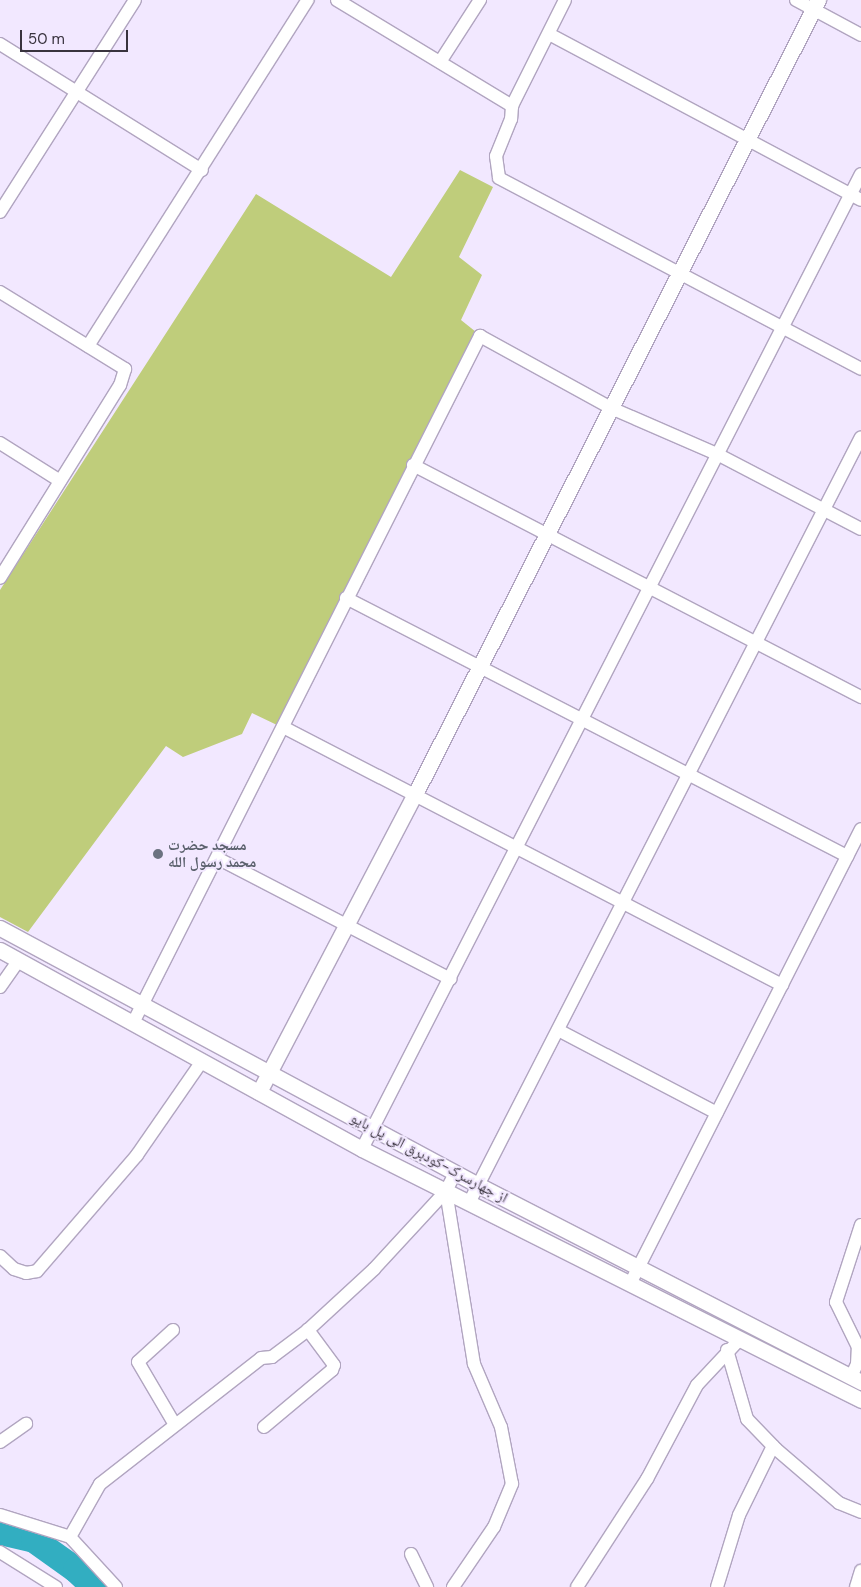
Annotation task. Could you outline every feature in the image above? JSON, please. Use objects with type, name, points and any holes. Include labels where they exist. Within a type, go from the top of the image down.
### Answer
[{"type":"street","points":[[0,212],[136,0]]},
{"type":"street","points":[[88,346],[202,170],[308,0]]},
{"type":"street","points":[[337,0],[512,106]]},
{"type":"street","points":[[440,62],[480,0]]},
{"type":"street","points":[[566,0],[512,106],[511,119],[496,156],[499,178],[861,369]]},
{"type":"street","points":[[796,0],[816,5],[861,35]]},
{"type":"street","points":[[259,1092],[414,796],[545,533],[611,408],[816,5]]},
{"type":"street","points":[[548,34],[856,197]]},
{"type":"street","points":[[0,44],[202,170]]},
{"type":"street","points":[[362,1149],[583,720],[717,454],[783,327],[856,197],[861,174]]},
{"type":"street","points":[[0,292],[125,369],[120,385],[0,578]]},
{"type":"street","points":[[133,1023],[413,465],[480,336],[611,408],[717,454],[861,529]]},
{"type":"street","points":[[469,1203],[861,437]]},
{"type":"street","points":[[0,443],[60,481]]},
{"type":"street","points":[[413,465],[651,586],[861,697]]},
{"type":"street","points":[[346,598],[478,668],[847,856]]},
{"type":"street","points":[[282,727],[782,985]]},
{"type":"street","points":[[630,1284],[861,829]]},
{"type":"street","points":[[217,858],[450,978]]},
{"type":"street","name":"از جهارسرک-کودبرق الی پل بایو","points":[[0,928],[455,1173],[856,1380]]},
{"type":"street","name":"از جهارسرک-کودبرق الی پل بایو","points":[[0,950],[362,1149],[861,1400]]},
{"type":"street","points":[[0,987],[19,960]]},
{"type":"street","points":[[558,1030],[717,1113]]},
{"type":"street","points":[[0,1256],[14,1269],[26,1273],[37,1271],[137,1155],[202,1061]]},
{"type":"street","points":[[70,1537],[100,1484],[174,1423],[261,1358],[272,1357],[308,1330],[374,1269],[446,1192],[455,1173]]},
{"type":"street","points":[[446,1192],[474,1364],[501,1427],[512,1484],[494,1527],[453,1587]]},
{"type":"street","points":[[856,1380],[858,1347],[836,1302],[861,1225]]},
{"type":"street","points":[[173,1330],[138,1362],[174,1423]]},
{"type":"street","points":[[264,1427],[332,1370],[334,1365],[308,1330]]},
{"type":"street","points":[[577,1587],[647,1479],[697,1385],[727,1350],[740,1339]]},
{"type":"street","points":[[727,1350],[747,1419],[773,1446],[839,1503],[861,1512]]},
{"type":"street","points":[[0,1442],[26,1424]]},
{"type":"street","points":[[717,1587],[739,1515],[773,1446]]},
{"type":"street","points":[[0,1516],[70,1537],[116,1587]]},
{"type":"street","points":[[411,1554],[427,1587]]},
{"type":"street","points":[[2,1558],[56,1587]]},
{"type":"street","points":[[856,1587],[861,1571]]},
{"type":"green space","points":[[460,170],[493,187],[459,257],[482,275],[461,320],[476,332],[277,725],[252,713],[242,734],[183,757],[166,746],[28,932],[0,917],[0,590],[256,194],[391,277]]},
{"type":"waterway","points":[[0,1532],[34,1540],[76,1570],[94,1587]]},
{"type":"place","name":"مسجد حضرت محمد رسول الله","points":[[158,854]]}]
